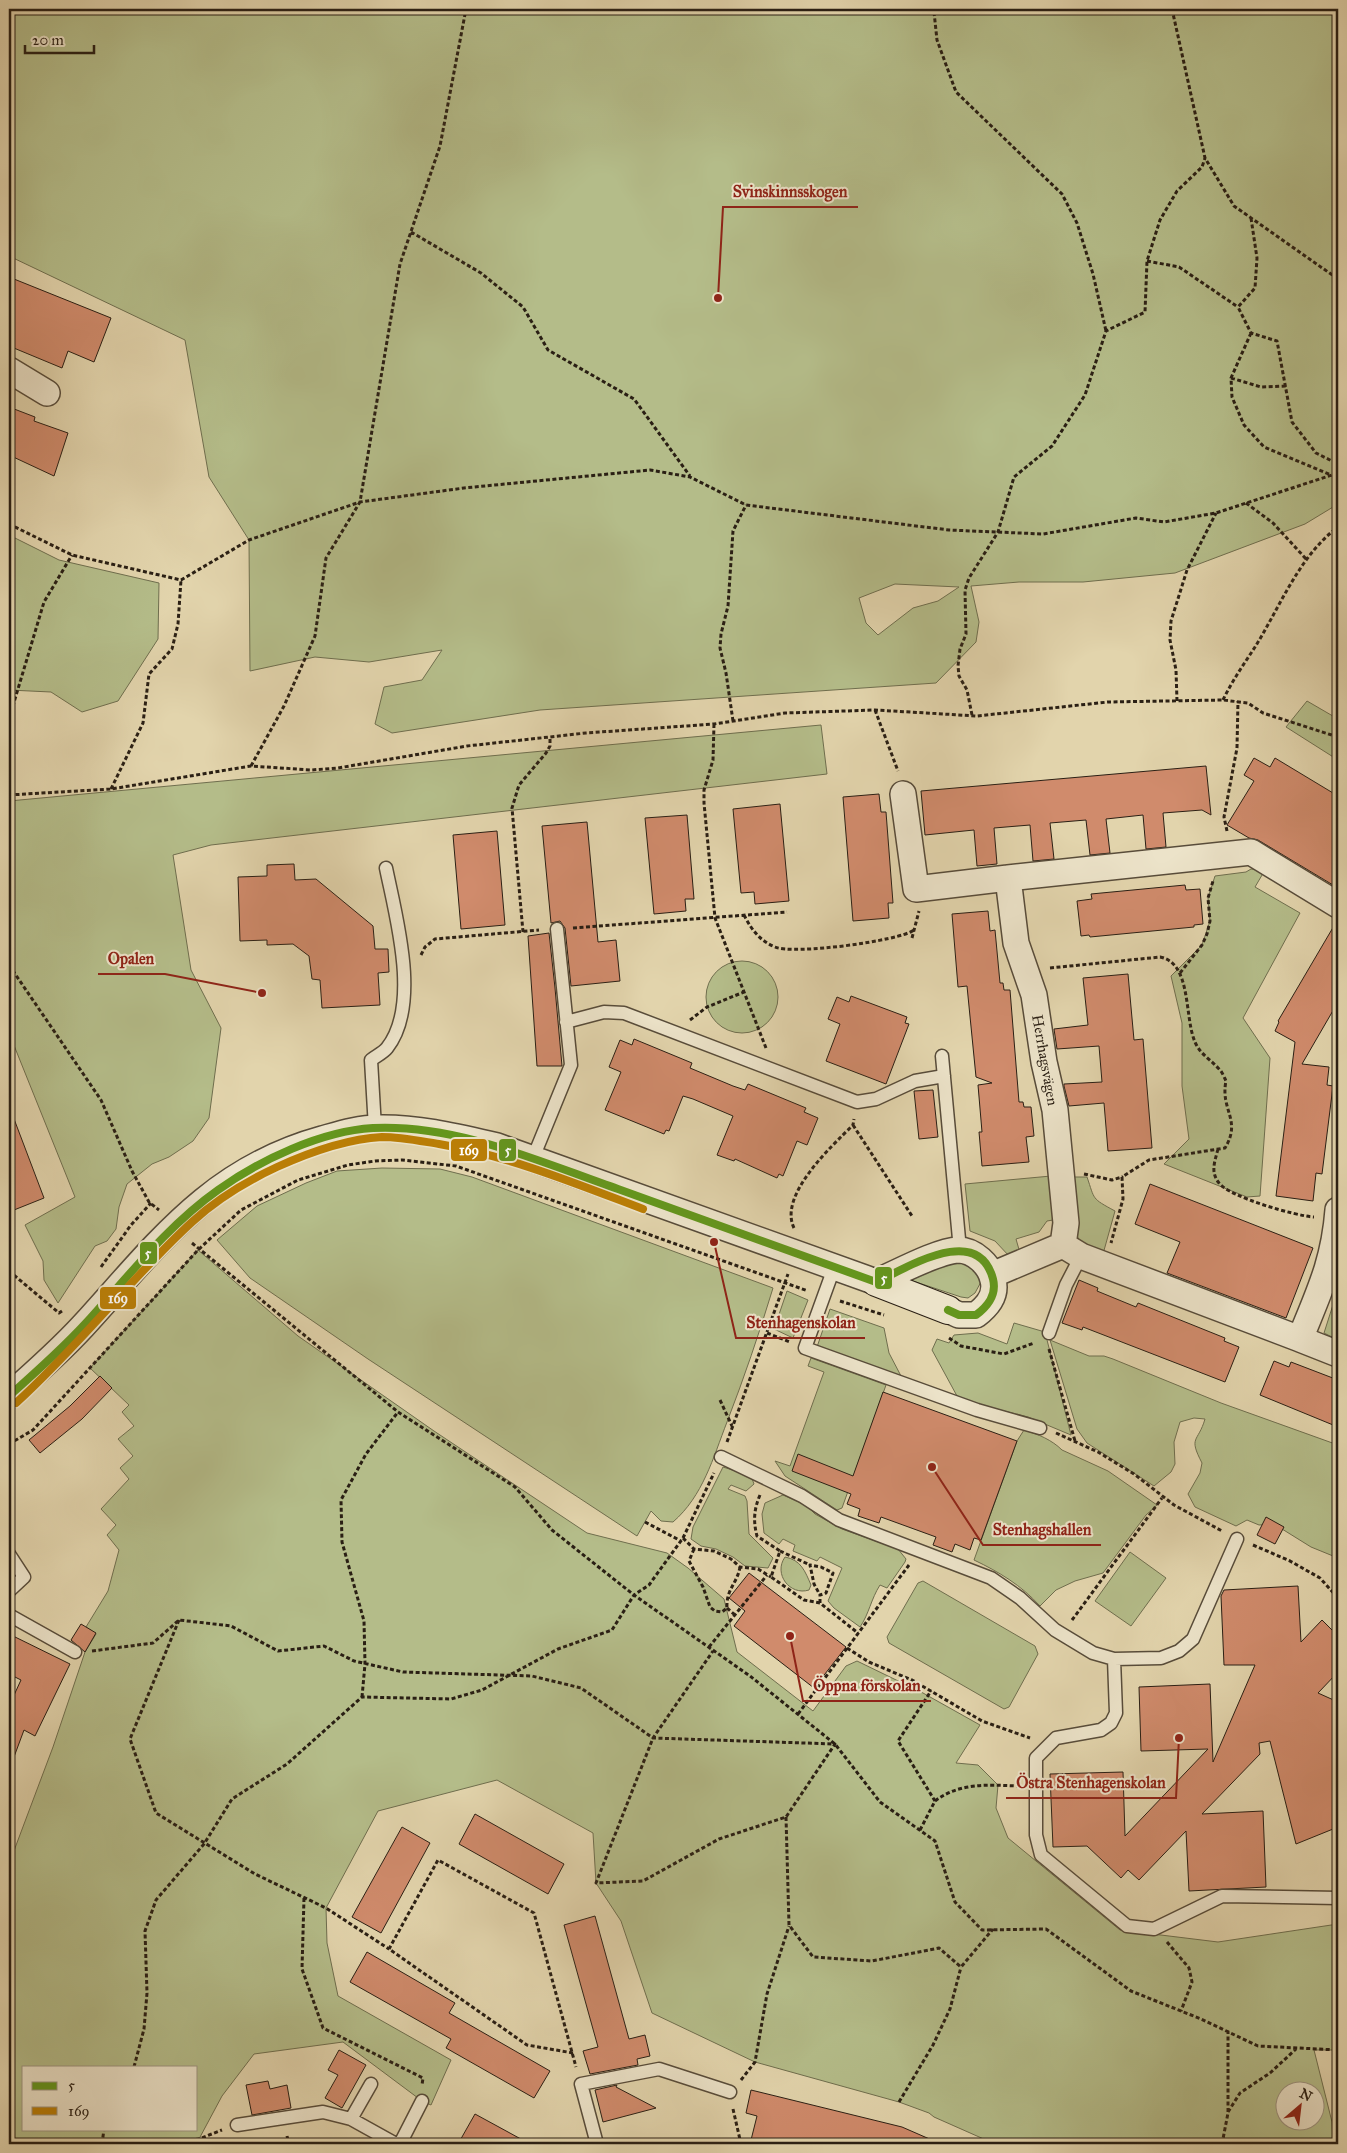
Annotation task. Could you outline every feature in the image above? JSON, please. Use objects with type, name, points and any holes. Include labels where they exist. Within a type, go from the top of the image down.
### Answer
[{"type":"street","points":[[9,370],[46,393]]},
{"type":"street","points":[[903,794],[916,889],[1251,852],[1338,906]]},
{"type":"street","name":"Herrhagsvägen","points":[[1008,878],[1016,943],[1034,995],[1044,1062],[1055,1110],[1066,1223],[1072,1250]]},
{"type":"street","points":[[9,1396],[81,1327],[175,1224],[207,1196],[252,1167],[303,1144],[375,1128],[399,1128],[448,1134],[497,1146],[876,1282],[959,1315],[976,1315],[985,1308],[992,1298],[995,1287],[989,1267],[981,1259],[960,1250],[947,1252],[876,1282]]},
{"type":"street","points":[[1300,1339],[1328,1272],[1336,1243],[1338,1215]]},
{"type":"street","points":[[992,1275],[1072,1250],[1338,1354]]},
{"type":"lane","points":[[375,1128],[371,1060],[386,1049],[398,1025],[403,1005],[400,936],[386,868]]},
{"type":"lane","points":[[533,1158],[571,1065],[557,929]]},
{"type":"lane","points":[[566,1022],[604,1012],[624,1013],[858,1102],[876,1099],[915,1081],[944,1076]]},
{"type":"lane","points":[[942,1056],[960,1250]]},
{"type":"lane","points":[[1050,1333],[1066,1285],[1072,1250]]},
{"type":"lane","points":[[834,1268],[804,1348],[977,1410],[1040,1428]]},
{"type":"lane","points":[[721,1457],[802,1496],[839,1520],[991,1578],[1020,1598],[1062,1634],[1093,1653],[1114,1659],[1161,1658],[1179,1651],[1193,1639],[1237,1539]]},
{"type":"lane","points":[[9,1554],[24,1577],[9,1592]]},
{"type":"lane","points":[[9,1615],[80,1652]]},
{"type":"lane","points":[[1114,1659],[1116,1713],[1111,1723],[1101,1730],[1056,1738],[1036,1758],[1036,1835],[1041,1855],[1127,1926],[1154,1929],[1177,1916],[1222,1896],[1338,1898]]},
{"type":"lane","points":[[597,2144],[581,2084],[659,2069],[730,2092]]},
{"type":"lane","points":[[351,2119],[371,2084]]},
{"type":"lane","points":[[400,2144],[422,2101]]},
{"type":"lane","points":[[236,2125],[323,2112],[351,2119],[396,2144]]},
{"type":"path","points":[[251,766],[284,706],[315,636],[326,558],[360,502],[400,264],[440,146],[466,9]]},
{"type":"path","points":[[1172,9],[1205,158],[1234,206],[1338,279]]},
{"type":"path","points":[[934,12],[937,40],[956,92],[1062,194],[1082,240],[1106,331],[1085,395],[1052,446],[1014,477],[998,532],[969,578],[965,590],[966,634],[960,649],[958,666],[959,676],[967,690],[972,715]]},
{"type":"path","points":[[1106,331],[1145,312],[1147,261],[1160,220],[1177,191],[1202,167],[1205,158]]},
{"type":"path","points":[[1238,307],[1255,288],[1257,258],[1251,217]]},
{"type":"path","points":[[411,232],[481,273],[523,307],[548,350],[634,399],[690,477]]},
{"type":"path","points":[[1147,261],[1179,267],[1238,307],[1251,333],[1276,341],[1292,422],[1316,453],[1338,464]]},
{"type":"path","points":[[1251,333],[1231,378],[1232,397],[1244,425],[1264,448],[1332,476]]},
{"type":"path","points":[[1231,378],[1262,386],[1286,386]]},
{"type":"path","points":[[9,524],[72,555],[182,580],[249,540],[360,502],[464,488],[650,470],[690,477],[746,505],[949,530],[1043,534],[1136,518],[1164,522],[1216,513],[1338,473]]},
{"type":"path","points":[[1246,503],[1273,524],[1307,560]]},
{"type":"path","points":[[733,720],[720,648],[721,634],[728,606],[734,531],[746,505]]},
{"type":"path","points":[[1177,701],[1176,670],[1170,640],[1171,621],[1187,570],[1216,513]]},
{"type":"path","points":[[1223,700],[1242,664],[1307,560],[1320,542],[1338,527]]},
{"type":"path","points":[[9,719],[44,602],[72,555]]},
{"type":"path","points":[[111,790],[143,723],[149,674],[172,648],[178,624],[182,580]]},
{"type":"path","points":[[9,795],[111,790],[251,766],[311,770],[338,768],[467,746],[550,737],[714,724],[785,713],[875,710],[972,715],[1108,702],[1223,700],[1248,703],[1263,713],[1338,737]]},
{"type":"path","points":[[1232,854],[1224,817],[1237,748],[1238,701]]},
{"type":"path","points":[[875,710],[900,779],[903,794]]},
{"type":"path","points":[[714,724],[713,760],[704,790],[705,820],[715,918],[776,1072]]},
{"type":"path","points":[[523,932],[512,808],[519,785],[546,753],[550,746],[550,737]]},
{"type":"path","points":[[1180,973],[1202,945],[1207,934],[1210,921],[1209,896]]},
{"type":"path","points":[[402,976],[417,963],[425,947],[435,939],[787,912]]},
{"type":"path","points":[[744,915],[754,932],[763,940],[777,948],[795,951],[822,950],[914,930]]},
{"type":"path","points":[[1074,965],[1160,957],[1173,962],[1180,973],[1195,1042],[1206,1059],[1218,1067],[1226,1081],[1223,1096],[1232,1120],[1233,1135],[1225,1148],[1149,1160],[1114,1180],[1095,1176]]},
{"type":"path","points":[[9,965],[101,1100],[132,1171],[151,1203],[175,1224],[198,1250],[398,1412],[515,1487],[552,1530],[634,1595],[709,1647],[836,1744],[880,1802],[936,1841],[954,1902],[982,1930],[993,1928],[1046,1929],[1131,1991],[1265,2048],[1338,2050]]},
{"type":"path","points":[[674,1032],[707,1006],[744,992]]},
{"type":"path","points":[[9,1444],[33,1430],[198,1250],[241,1210],[298,1180],[348,1165],[402,1160],[444,1164],[470,1170],[785,1283],[802,1238],[790,1220],[793,1203],[821,1158],[853,1125],[858,1102]]},
{"type":"path","points":[[853,1125],[912,1216]]},
{"type":"path","points":[[1218,1149],[1214,1173],[1220,1184],[1229,1190],[1299,1216],[1338,1215]]},
{"type":"path","points":[[1119,1215],[1123,1199],[1122,1177]]},
{"type":"path","points":[[95,1274],[131,1225],[151,1203]]},
{"type":"path","points":[[9,1271],[50,1307],[59,1313],[65,1309]]},
{"type":"path","points":[[767,1333],[804,1348]]},
{"type":"path","points":[[948,1338],[961,1346],[1004,1354],[1030,1346],[1050,1333]]},
{"type":"path","points":[[1050,1333],[1048,1346],[1075,1441]]},
{"type":"path","points":[[720,1400],[732,1427]]},
{"type":"path","points":[[134,2066],[141,2048],[144,2029],[147,1993],[145,1932],[151,1910],[170,1882],[204,1844],[232,1799],[287,1764],[362,1697],[365,1664],[364,1621],[342,1542],[341,1500],[366,1454],[398,1412]]},
{"type":"path","points":[[1040,1428],[1075,1441],[1134,1474],[1162,1498],[1237,1539],[1290,1561],[1320,1578],[1338,1598]]},
{"type":"path","points":[[767,1478],[756,1506],[755,1528],[757,1536],[780,1551],[832,1573],[826,1593],[820,1595]]},
{"type":"path","points":[[1062,1634],[1162,1498]]},
{"type":"path","points":[[645,1522],[682,1539],[694,1548],[721,1554],[740,1567],[758,1569],[804,1600],[820,1603],[858,1633]]},
{"type":"path","points":[[694,1548],[689,1561],[704,1587],[710,1607],[715,1611],[722,1612],[727,1608]]},
{"type":"path","points":[[709,1647],[769,1576],[780,1551]]},
{"type":"path","points":[[798,1714],[920,1551]]},
{"type":"path","points":[[810,1565],[814,1584],[820,1595],[820,1603]]},
{"type":"path","points":[[735,1615],[727,1608],[727,1595],[737,1578],[740,1567]]},
{"type":"path","points":[[362,1697],[451,1699],[482,1690],[558,1649],[612,1630],[634,1595]]},
{"type":"path","points":[[180,1620],[130,1739],[156,1813],[255,1874],[326,1908],[527,2044],[572,2053]]},
{"type":"path","points":[[80,1652],[152,1643],[180,1620],[231,1626],[278,1651],[324,1646],[354,1662],[403,1672],[532,1676],[581,1688],[653,1738],[836,1744]]},
{"type":"path","points":[[847,1648],[869,1662],[894,1671],[931,1691],[982,1721],[1026,1736],[1046,1748]]},
{"type":"path","points":[[714,1651],[653,1738],[596,1883],[643,1882],[719,1839],[786,1817]]},
{"type":"path","points":[[931,1691],[898,1741],[936,1801]]},
{"type":"path","points":[[755,2062],[767,1994],[789,1925],[786,1817],[836,1744]]},
{"type":"path","points":[[920,1830],[936,1801],[950,1791],[963,1787],[1036,1786]]},
{"type":"path","points":[[389,1949],[438,1860],[534,1913],[581,2084]]},
{"type":"path","points":[[304,1898],[302,1969],[323,2028],[422,2078],[422,2101]]},
{"type":"path","points":[[789,1925],[813,1956],[872,1961],[939,1948],[961,1967]]},
{"type":"path","points":[[899,2102],[932,2045],[950,2009],[961,1967],[993,1928]]},
{"type":"path","points":[[1154,1929],[1175,1949],[1189,1968],[1192,1982],[1181,2011]]},
{"type":"path","points":[[1222,2144],[1228,2112],[1228,2032]]},
{"type":"path","points":[[1228,2112],[1240,2093],[1270,2073],[1296,2049]]},
{"type":"path","points":[[157,2144],[199,2139],[236,2125]]},
{"type":"path","points":[[102,2144],[104,2130]]},
{"type":"green space","points":[[9,9],[1338,9],[1338,504],[1305,524],[1175,573],[1083,582],[1019,582],[971,586],[979,622],[976,642],[936,683],[540,710],[392,733],[375,724],[384,687],[422,680],[442,650],[369,662],[315,657],[250,671],[249,540],[209,477],[185,340],[9,256]],"holes":[[[895,584],[959,587],[938,601],[913,608],[878,635],[866,623],[859,598]]]},
{"type":"green space","points":[[9,535],[59,560],[159,583],[158,639],[118,701],[82,712],[51,692],[9,690]]},
{"type":"green space","points":[[1307,701],[1338,719],[1338,760],[1286,727]]},
{"type":"green space","points":[[821,725],[827,774],[211,845],[173,855],[191,970],[221,1028],[209,1118],[193,1141],[169,1157],[152,1164],[127,1184],[119,1207],[116,1229],[107,1241],[95,1246],[58,1303],[44,1280],[43,1261],[25,1225],[75,1197],[9,1033],[9,801]]},
{"type":"green space","points":[[1251,869],[1265,870],[1255,887],[1300,913],[1243,1018],[1270,1058],[1260,1196],[1247,1197],[1164,1164],[1189,1139],[1182,1086],[1182,1023],[1171,976],[1202,945],[1210,921],[1208,898],[1215,876],[1246,872]]},
{"type":"green space","points":[[742,961],[762,967],[772,977],[778,997],[772,1017],[762,1027],[742,1033],[722,1027],[712,1017],[706,997],[712,977],[722,967]]},
{"type":"green space","points":[[382,1168],[440,1169],[472,1177],[773,1288],[757,1339],[712,1463],[700,1488],[683,1512],[673,1522],[661,1521],[651,1511],[637,1536],[368,1359],[250,1278],[217,1240],[257,1206],[306,1183],[337,1171]]},
{"type":"green space","points":[[1051,1176],[1053,1220],[1047,1221],[1039,1232],[1016,1239],[1020,1253],[1010,1257],[995,1241],[970,1231],[965,1184]]},
{"type":"green space","points":[[1071,1177],[1087,1177],[1095,1198],[1115,1211],[1103,1254],[1080,1241],[1077,1236]]},
{"type":"green space","points":[[198,1250],[298,1336],[434,1431],[587,1533],[667,1553],[688,1568],[724,1599],[737,1652],[813,1711],[846,1666],[857,1661],[923,1693],[980,1725],[956,1763],[978,1765],[998,1785],[996,1808],[1008,1838],[1120,1930],[1218,1942],[1338,1924],[1338,2050],[1314,2050],[1322,2080],[1274,2080],[1274,2130],[1324,2130],[1324,2090],[1332,2122],[1333,2144],[995,2144],[929,2113],[899,2102],[755,2062],[652,2013],[621,1921],[596,1883],[593,1833],[497,1780],[378,1811],[326,1908],[327,1943],[338,1996],[451,2060],[431,2105],[422,2101],[343,2042],[254,2054],[222,2096],[199,2139],[201,2144],[9,2144],[9,1864],[53,1747],[85,1652],[96,1634],[86,1627],[108,1591],[119,1550],[107,1535],[116,1525],[101,1509],[129,1479],[120,1468],[133,1456],[118,1439],[134,1426],[122,1412],[129,1405],[90,1368]]},
{"type":"green space","points":[[938,1262],[968,1262],[982,1280],[975,1293],[968,1298],[961,1297],[910,1280]]},
{"type":"green space","points":[[1338,1289],[1338,1340],[1324,1333]]},
{"type":"green space","points":[[787,1291],[808,1300],[793,1338],[774,1329]]},
{"type":"green space","points":[[830,1309],[884,1328],[889,1353],[901,1376],[817,1347]]},
{"type":"green space","points":[[1014,1323],[1045,1332],[1071,1435],[1028,1417],[972,1403],[957,1396],[932,1350],[937,1339],[949,1343],[954,1335],[978,1333],[1007,1344]]},
{"type":"green space","points":[[1050,1340],[1089,1356],[1104,1356],[1113,1359],[1221,1403],[1338,1445],[1338,1558],[1311,1547],[1274,1524],[1259,1525],[1247,1520],[1236,1526],[1195,1507],[1188,1494],[1200,1473],[1202,1463],[1195,1444],[1205,1419],[1194,1418],[1180,1422],[1174,1442],[1175,1464],[1171,1472],[1154,1486],[1087,1443],[1077,1429]]},
{"type":"green space","points":[[811,1358],[886,1385],[842,1508],[837,1510],[785,1476],[775,1461],[790,1466],[824,1372],[808,1366]]},
{"type":"green space","points":[[1024,1430],[1034,1433],[1054,1443],[1062,1450],[1108,1471],[1157,1505],[1146,1515],[1103,1573],[1075,1581],[1056,1590],[1040,1606],[1009,1580],[974,1560],[1017,1441]]},
{"type":"green space","points":[[723,1467],[751,1476],[754,1484],[746,1491],[731,1485],[728,1489],[745,1496],[749,1534],[773,1558],[768,1568],[745,1566],[733,1557],[716,1549],[701,1546],[691,1539],[693,1527]]},
{"type":"green space","points":[[783,1495],[807,1506],[815,1514],[842,1529],[898,1549],[906,1559],[887,1588],[880,1585],[860,1627],[834,1608],[828,1601],[842,1568],[820,1557],[817,1561],[793,1551],[795,1545],[783,1539],[779,1544],[764,1533],[762,1514],[765,1503]]},
{"type":"green space","points":[[1130,1552],[1166,1578],[1131,1626],[1095,1601]]},
{"type":"green space","points":[[785,1557],[799,1563],[802,1567],[811,1585],[809,1590],[796,1590],[785,1582],[781,1570]]},
{"type":"green space","points":[[923,1581],[1035,1646],[1038,1654],[1009,1707],[1004,1709],[889,1643],[887,1637],[918,1583]]},
{"type":"building","points":[[9,277],[111,318],[94,362],[68,351],[62,368],[9,346]]},
{"type":"building","points":[[9,407],[35,417],[34,421],[68,433],[54,476],[9,455]]},
{"type":"building","points":[[1254,758],[1270,767],[1275,758],[1338,796],[1338,888],[1258,840],[1249,838],[1227,825],[1254,781],[1244,775]]},
{"type":"building","points":[[1206,766],[1211,815],[1202,810],[1163,813],[1166,847],[1146,849],[1143,815],[1106,819],[1110,853],[1090,855],[1086,820],[1050,823],[1054,859],[1033,861],[1030,825],[994,828],[997,864],[977,866],[974,830],[925,835],[921,791]]},
{"type":"building","points":[[879,794],[881,812],[886,812],[893,903],[888,903],[889,918],[853,921],[843,797]]},
{"type":"building","points":[[780,804],[789,901],[755,904],[754,892],[741,893],[733,809]]},
{"type":"building","points":[[687,815],[694,899],[685,899],[686,911],[654,914],[645,818]]},
{"type":"building","points":[[587,822],[598,942],[616,940],[620,981],[571,986],[565,928],[560,921],[551,923],[542,826]]},
{"type":"building","points":[[497,831],[505,925],[461,929],[453,835]]},
{"type":"building","points":[[294,864],[295,880],[316,879],[373,926],[375,949],[388,949],[389,972],[378,973],[380,1005],[322,1008],[320,980],[312,979],[309,956],[293,944],[267,945],[267,940],[240,941],[238,877],[267,876],[267,865]]},
{"type":"building","points":[[1185,885],[1186,890],[1200,889],[1203,924],[1194,925],[1194,927],[1090,937],[1089,935],[1081,936],[1077,901],[1092,899],[1091,894]]},
{"type":"building","points":[[988,911],[990,931],[995,930],[1000,983],[1003,983],[1004,990],[1010,990],[1019,1102],[1023,1102],[1024,1107],[1031,1107],[1034,1136],[1026,1137],[1029,1162],[982,1166],[979,1132],[982,1132],[978,1085],[992,1083],[976,1077],[967,986],[958,987],[952,914]]},
{"type":"building","points":[[1338,919],[1338,1002],[1302,1064],[1329,1067],[1327,1085],[1333,1086],[1322,1174],[1316,1173],[1313,1201],[1276,1196],[1295,1042],[1275,1031],[1278,1021]]},
{"type":"building","points":[[549,933],[562,1066],[537,1066],[528,936]]},
{"type":"building","points":[[1128,974],[1134,1040],[1143,1039],[1152,1148],[1108,1151],[1104,1103],[1069,1106],[1064,1086],[1064,1084],[1102,1082],[1099,1046],[1057,1049],[1054,1029],[1088,1025],[1083,978]]},
{"type":"building","points":[[851,996],[907,1017],[905,1023],[909,1024],[886,1084],[826,1061],[840,1024],[828,1019],[837,997],[849,1002]]},
{"type":"building","points":[[634,1039],[692,1063],[690,1068],[733,1086],[745,1090],[748,1084],[806,1108],[804,1112],[818,1118],[807,1145],[797,1141],[783,1176],[779,1174],[777,1178],[735,1159],[734,1161],[717,1155],[733,1116],[693,1099],[683,1096],[669,1131],[666,1130],[664,1134],[605,1110],[621,1072],[609,1067],[620,1040],[632,1045]]},
{"type":"building","points":[[933,1090],[938,1137],[919,1139],[914,1091]]},
{"type":"building","points":[[9,1111],[11,1111],[44,1198],[9,1212]]},
{"type":"building","points":[[1150,1184],[1313,1248],[1286,1318],[1167,1273],[1180,1242],[1135,1224]]},
{"type":"building","points":[[1079,1280],[1098,1288],[1097,1291],[1136,1307],[1138,1303],[1225,1338],[1224,1341],[1239,1347],[1225,1382],[1083,1327],[1082,1330],[1062,1323]]},
{"type":"building","points":[[1274,1361],[1289,1367],[1291,1362],[1338,1380],[1338,1427],[1260,1395]]},
{"type":"building","points":[[100,1376],[112,1388],[82,1419],[40,1453],[29,1440],[70,1406]]},
{"type":"building","points":[[883,1392],[1017,1441],[981,1540],[974,1538],[970,1550],[955,1544],[952,1552],[933,1545],[936,1537],[881,1517],[879,1523],[858,1516],[860,1509],[847,1504],[851,1494],[792,1471],[798,1454],[853,1476]]},
{"type":"building","points":[[1266,1517],[1284,1527],[1275,1544],[1257,1535]]},
{"type":"building","points":[[749,1573],[846,1647],[814,1688],[734,1626],[745,1611],[729,1598]]},
{"type":"building","points":[[1298,1586],[1301,1642],[1322,1620],[1338,1636],[1338,1672],[1318,1693],[1338,1702],[1338,1827],[1296,1844],[1270,1741],[1259,1743],[1260,1754],[1202,1814],[1263,1811],[1266,1887],[1189,1891],[1186,1831],[1139,1880],[1128,1870],[1121,1878],[1087,1846],[1053,1847],[1050,1774],[1123,1772],[1125,1836],[1208,1749],[1141,1751],[1139,1687],[1210,1684],[1213,1762],[1255,1665],[1224,1665],[1221,1596],[1224,1590]]},
{"type":"building","points":[[81,1624],[96,1633],[85,1652],[71,1640]]},
{"type":"building","points":[[9,1634],[70,1664],[35,1736],[24,1730],[11,1765],[9,1765],[9,1706],[21,1680],[9,1674]]},
{"type":"building","points":[[475,1814],[564,1864],[548,1894],[459,1844]]},
{"type":"building","points":[[402,1827],[430,1843],[381,1933],[352,1917]]},
{"type":"building","points":[[595,1916],[629,2039],[645,2035],[650,2056],[637,2059],[638,2065],[590,2074],[583,2051],[598,2047],[564,1925]]},
{"type":"building","points":[[367,1952],[455,2003],[449,2013],[550,2071],[534,2098],[446,2048],[451,2039],[350,1982]]},
{"type":"building","points":[[339,2050],[366,2065],[342,2108],[325,2098],[338,2075],[328,2070]]},
{"type":"building","points":[[268,2081],[270,2089],[287,2085],[291,2108],[252,2115],[246,2085]]},
{"type":"building","points":[[617,2085],[616,2087],[656,2108],[603,2122],[595,2090]]},
{"type":"building","points":[[751,2090],[902,2127],[941,2144],[750,2144],[757,2116],[746,2113]]},
{"type":"building","points":[[475,2114],[530,2144],[458,2144]]},
{"type":"transit line","name":"5","points":[[9,1396],[76,1334],[165,1236],[199,1204],[218,1190],[253,1168],[292,1149],[333,1135],[373,1128],[405,1128],[436,1132],[498,1147],[876,1282],[940,1254],[958,1251],[973,1253],[985,1262],[993,1279],[993,1295],[988,1304],[976,1315],[959,1315],[948,1310]]},
{"type":"transit line","name":"169","points":[[16,1403],[61,1359],[147,1266],[192,1222],[222,1198],[255,1178],[315,1151],[355,1140],[382,1137],[403,1138],[439,1144],[517,1163],[643,1209]]},
{"type":"place","name":"Svinskinnsskogen","points":[[718,298]]},
{"type":"place","name":"Opalen","points":[[262,993]]},
{"type":"place","name":"Stenhagenskolan","points":[[714,1242]]},
{"type":"place","name":"Stenhagshallen","points":[[932,1467]]},
{"type":"place","name":"Öppna förskolan","points":[[790,1636]]},
{"type":"place","name":"Östra Stenhagenskolan","points":[[1179,1738]]}]
